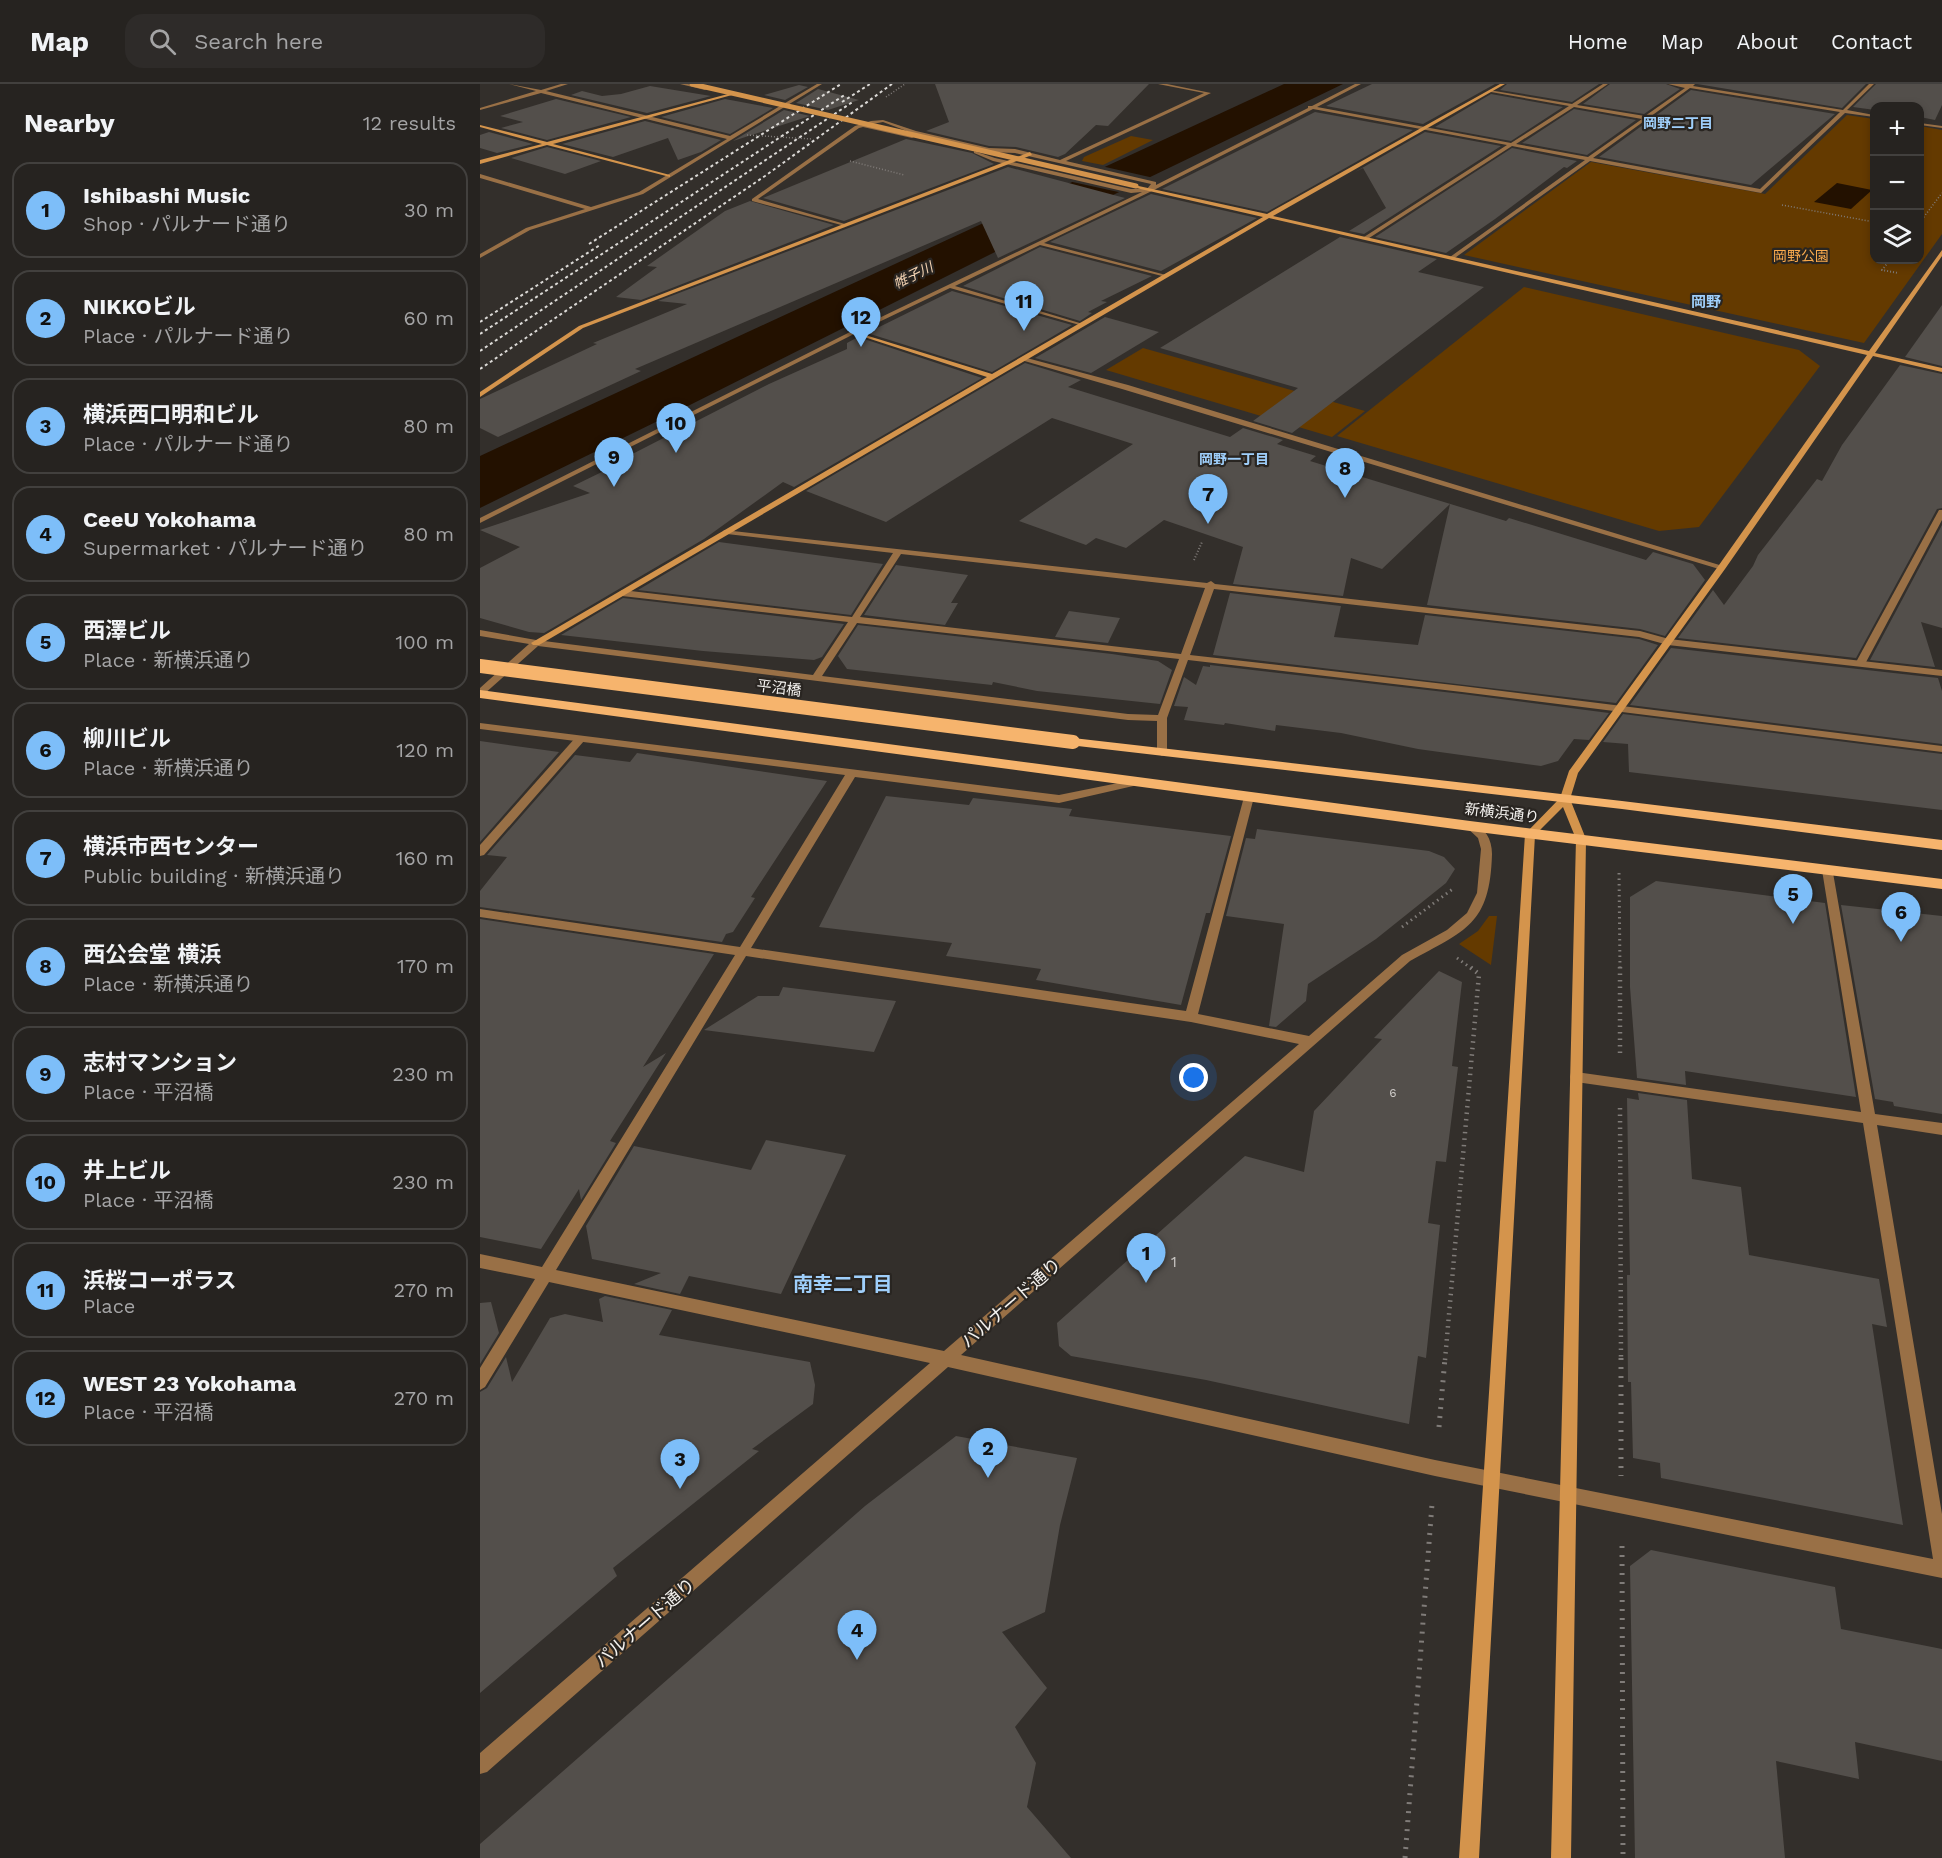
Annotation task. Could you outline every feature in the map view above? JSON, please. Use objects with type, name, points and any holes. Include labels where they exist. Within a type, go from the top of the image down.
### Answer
[{"type":"main road","name":"平沼橋","points":[[480,666],[1073,742]]},
{"type":"main road","name":"新横浜通り","points":[[480,694],[1530,834],[1942,884]]},
{"type":"main road","name":"新横浜通り","points":[[1073,742],[1942,845]]},
{"type":"street","points":[[511,84],[730,138]]},
{"type":"street","points":[[480,109],[566,84]]},
{"type":"street","points":[[682,84],[785,105]]},
{"type":"street","points":[[692,84],[1134,188]]},
{"type":"street","points":[[703,84],[785,105]]},
{"type":"street","points":[[480,256],[528,229],[641,193],[820,84]]},
{"type":"street","points":[[1062,161],[1209,93],[1160,84]]},
{"type":"street","points":[[480,521],[854,332],[1359,84]]},
{"type":"street","points":[[480,694],[536,644],[1164,276],[1503,84]]},
{"type":"street","points":[[1366,238],[1606,84]]},
{"type":"street","points":[[1670,84],[1870,115]]},
{"type":"street","points":[[1310,107],[1761,191],[1841,111],[1872,84]]},
{"type":"street","points":[[1452,258],[1690,86]]},
{"type":"street","points":[[1491,91],[1646,118]]},
{"type":"street","points":[[480,162],[742,93]]},
{"type":"street","points":[[843,225],[754,200],[860,125],[883,121],[914,132],[989,150],[1015,151],[1093,168],[1268,216],[1942,370]]},
{"type":"street","points":[[1924,124],[1942,127]]},
{"type":"street","points":[[860,125],[981,153],[991,159],[1072,177],[1134,188],[1153,186]]},
{"type":"street","points":[[480,126],[668,176]]},
{"type":"street","points":[[480,395],[581,327],[1030,154]]},
{"type":"street","points":[[480,177],[591,209]]},
{"type":"street","points":[[1038,243],[1164,276]]},
{"type":"street","points":[[1469,1858],[1530,834],[1564,799],[1573,773],[1722,567],[1942,252]]},
{"type":"street","points":[[948,286],[1081,325]]},
{"type":"street","points":[[854,332],[993,376]]},
{"type":"street","points":[[1023,359],[1136,390],[1722,567]]},
{"type":"street","points":[[1860,664],[1942,512]]},
{"type":"street","points":[[728,532],[1210,584],[1640,634],[1668,642],[1942,673]]},
{"type":"street","points":[[816,678],[898,552]]},
{"type":"street","points":[[1162,753],[1162,718],[1210,584]]},
{"type":"street","points":[[622,593],[1184,657],[1942,749]]},
{"type":"street","points":[[480,633],[536,644],[1128,717],[1162,718]]},
{"type":"street","points":[[480,726],[1059,799],[1138,782]]},
{"type":"street","points":[[480,852],[580,739]]},
{"type":"street","points":[[480,1382],[852,773]]},
{"type":"street","points":[[1191,1017],[1249,797]]},
{"type":"street","points":[[1561,1858],[1581,839],[1564,799]]},
{"type":"street","name":"パルナード通り","points":[[480,1765],[1406,958],[1459,928],[1472,914],[1483,894],[1487,843],[1479,830],[1470,826]]},
{"type":"street","points":[[1828,870],[1942,1564]]},
{"type":"street","points":[[480,913],[1191,1017],[1311,1041]]},
{"type":"street","points":[[1576,1077],[1942,1129]]},
{"type":"street","points":[[480,1261],[946,1359],[1492,1479],[1942,1569]]},
{"type":"path","points":[[747,135],[820,140]]},
{"type":"path","points":[[816,156],[830,156],[945,186]]},
{"type":"path","points":[[1924,217],[1942,193]]},
{"type":"path","points":[[1783,205],[1870,221]]},
{"type":"path","points":[[1619,873],[1620,1058]]},
{"type":"path","points":[[1439,1427],[1479,974],[1452,954]]},
{"type":"path","points":[[1620,1096],[1621,1480]]},
{"type":"path","points":[[1405,1858],[1432,1504]]},
{"type":"path","points":[[1622,1546],[1623,1858]]},
{"type":"green space","name":"岡野公園","points":[[1847,115],[1870,118],[1870,264],[1921,264],[1864,343],[1464,255],[1591,162],[1765,194]]},
{"type":"green space","name":"岡野公園","points":[[1924,127],[1942,130],[1942,234],[1924,259]]},
{"type":"green space","points":[[1131,136],[1153,140],[1103,165],[1082,161],[1084,157]]},
{"type":"green space","points":[[1524,287],[1799,350],[1820,366],[1699,527],[1659,531],[1337,436]]},
{"type":"green space","points":[[1143,348],[1365,411],[1332,437],[1106,370]]},
{"type":"green space","points":[[1489,916],[1497,916],[1491,965],[1459,944],[1478,931]]},
{"type":"water","name":"帷子川","points":[[1284,84],[1343,84],[1001,249],[480,508],[480,456]]},
{"type":"water","points":[[1837,183],[1870,190],[1851,209],[1814,202]]},
{"type":"pier","points":[[1101,166],[1154,178],[1123,193],[1068,181]]},
{"type":"building","points":[[935,84],[1149,84],[1108,126],[1096,125],[1065,154],[1058,157],[1016,147],[989,146],[926,131],[949,122]]},
{"type":"building","points":[[1372,84],[1495,84],[1423,124],[1326,106]]},
{"type":"building","points":[[1507,84],[1599,84],[1572,102],[1500,90]]},
{"type":"building","points":[[1610,84],[1666,84],[1680,89],[1644,114],[1583,104]]},
{"type":"building","points":[[1697,84],[1866,84],[1842,108]]},
{"type":"building","points":[[1876,84],[1942,84],[1942,105],[1935,120],[1924,118],[1924,102],[1870,102],[1870,109],[1853,107]]},
{"type":"building","points":[[799,85],[808,87],[785,100],[764,95]]},
{"type":"building","points":[[650,86],[711,96],[647,113],[571,95],[582,91],[602,96],[621,94]]},
{"type":"building","points":[[818,89],[859,100],[828,110],[796,103]]},
{"type":"building","points":[[1691,90],[1835,114],[1751,185],[1599,157]]},
{"type":"building","points":[[1491,94],[1563,107],[1511,141],[1435,127]]},
{"type":"building","points":[[556,99],[631,117],[547,140],[501,128],[523,122],[500,116]]},
{"type":"building","points":[[725,99],[773,108],[730,134],[661,117]]},
{"type":"building","points":[[1574,109],[1636,120],[1587,155],[1522,143]]},
{"type":"building","points":[[784,110],[810,116],[733,141]]},
{"type":"building","points":[[1315,112],[1413,130],[1267,212],[1162,189]]},
{"type":"building","points":[[645,121],[721,140],[701,152],[678,160],[668,138],[613,157],[562,144]]},
{"type":"building","points":[[489,132],[533,144],[497,153],[480,148],[480,135]]},
{"type":"building","points":[[1425,132],[1501,146],[1364,234],[1349,231],[1386,208],[1363,168],[1355,172]]},
{"type":"building","points":[[906,139],[972,153],[994,164],[844,221],[763,198]]},
{"type":"building","points":[[547,147],[601,161],[565,174],[511,158]]},
{"type":"building","points":[[1512,148],[1577,161],[1567,168],[1564,167],[1446,253],[1375,237]]},
{"type":"building","points":[[1008,167],[1125,198],[998,258],[981,221],[635,369],[641,371],[498,437],[480,428],[480,399],[597,344],[593,343],[687,304],[658,301]]},
{"type":"building","points":[[1151,194],[1257,218],[1161,271],[1050,242]]},
{"type":"building","points":[[750,201],[834,225],[641,300],[616,297],[657,267],[647,266],[725,211]]},
{"type":"building","points":[[1340,237],[1437,259],[1418,272],[1484,287],[1292,433],[1253,421],[1298,388],[1160,348]]},
{"type":"building","points":[[1040,247],[1152,276],[1101,301],[1107,302],[1088,312],[1092,313],[1080,321],[963,286]]},
{"type":"building","points":[[952,291],[1072,325],[992,372],[867,333]]},
{"type":"building","points":[[1942,305],[1942,366],[1905,357]]},
{"type":"building","points":[[1105,317],[1159,332],[1091,373],[1035,358]]},
{"type":"building","points":[[858,337],[982,378],[794,487],[783,482],[704,539],[544,633],[529,632],[480,618],[480,568],[520,547],[480,530],[590,493],[573,486],[769,384],[847,349],[847,343]]},
{"type":"building","points":[[1025,363],[1081,380],[1068,387],[1230,437],[1243,428],[1283,440],[1277,444],[1316,456],[1310,461],[1506,521],[1509,518],[1646,560],[1653,552],[1693,564],[1705,580],[1665,636],[1640,629],[1427,605],[1450,504],[1382,569],[1351,558],[1343,596],[1233,584],[1243,547],[1164,520],[1126,548],[1096,538],[1086,545],[1019,521],[1133,444],[1052,418],[886,522],[806,491]]},
{"type":"building","points":[[1900,365],[1942,374],[1942,508],[1937,509],[1856,658],[1678,638],[1713,590],[1724,605],[1753,566],[1758,555],[1817,479],[1822,481],[1842,445]]},
{"type":"building","points":[[1942,525],[1942,628],[1921,622],[1935,667],[1870,660]]},
{"type":"building","points":[[719,542],[883,564],[851,615],[638,590]]},
{"type":"building","points":[[896,565],[968,575],[951,603],[958,603],[945,625],[864,615]]},
{"type":"building","points":[[1230,593],[1341,606],[1334,637],[1418,645],[1425,615],[1639,639],[1658,645],[1616,703],[1213,655]]},
{"type":"building","points":[[623,598],[844,624],[822,657],[814,660],[703,651],[561,635]]},
{"type":"building","points":[[1069,611],[1120,618],[1108,643],[1055,637]]},
{"type":"building","points":[[858,625],[1112,654],[1158,661],[1172,670],[1160,704],[1037,691],[993,682],[992,685],[847,669],[838,656]]},
{"type":"building","points":[[1671,648],[1938,678],[1942,691],[1942,744],[1630,705]]},
{"type":"building","points":[[1210,665],[1609,713],[1589,740],[1574,739],[1558,761],[1541,766],[1418,749],[1341,733],[1276,725],[1275,731],[1225,723],[1224,725],[1184,720],[1188,707],[1174,706],[1184,677],[1196,685],[1203,666],[1210,667]]},
{"type":"building","points":[[1623,714],[1942,754],[1942,810],[1629,772],[1628,744],[1603,742]]},
{"type":"building","points":[[480,741],[559,752],[480,842]]},
{"type":"building","points":[[637,753],[827,781],[751,897],[755,898],[733,932],[726,934],[722,942],[480,907],[480,891],[507,857],[487,855],[575,755],[630,762]]},
{"type":"building","points":[[886,796],[969,805],[973,798],[1072,809],[1069,816],[1231,836],[1210,913],[1206,913],[1181,1005],[1036,980],[1041,969],[946,956],[952,943],[819,927]]},
{"type":"building","points":[[1257,829],[1429,851],[1444,857],[1455,869],[1446,883],[1376,939],[1308,984],[1306,1001],[1276,1027],[1269,1026],[1284,924],[1226,916],[1246,838],[1255,839]]},
{"type":"building","points":[[1656,881],[1825,903],[1856,1097],[1685,1071],[1686,1085],[1637,1078],[1630,987],[1630,897]]},
{"type":"building","points":[[1841,905],[1942,916],[1942,1114],[1894,1106],[1893,1102],[1875,1099]]},
{"type":"building","points":[[480,919],[714,954],[643,1067],[666,1053],[610,1141],[616,1143],[581,1200],[579,1189],[541,1249],[480,1237]]},
{"type":"building","points":[[1439,971],[1462,982],[1452,1066],[1458,1067],[1446,1162],[1436,1161],[1428,1223],[1440,1225],[1426,1358],[1418,1356],[1409,1424],[1206,1380],[1071,1356],[1059,1346],[1057,1323],[1245,1156],[1304,1172],[1314,1111],[1382,1039],[1374,1038]]},
{"type":"building","points":[[783,987],[896,1001],[874,1052],[704,1030],[758,996],[779,996]]},
{"type":"building","points":[[1638,1093],[1687,1100],[1692,1179],[1741,1187],[1749,1255],[1879,1279],[1887,1327],[1872,1324],[1903,1525],[1661,1478],[1660,1463],[1633,1458],[1631,1382],[1628,1382],[1627,1275],[1630,1275],[1627,1098],[1639,1100]]},
{"type":"building","points":[[766,1140],[846,1155],[781,1294],[689,1276],[680,1294],[634,1284],[661,1273],[592,1259],[586,1226],[634,1146],[751,1170]]},
{"type":"building","points":[[605,1296],[672,1310],[659,1335],[810,1362],[815,1385],[813,1404],[752,1449],[759,1451],[613,1568],[617,1576],[480,1693],[480,1392],[487,1388],[506,1357],[512,1382],[550,1318],[565,1314],[603,1322],[599,1299]]},
{"type":"building","points":[[491,1302],[499,1333],[480,1364],[480,1303]]},
{"type":"building","points":[[956,1436],[1077,1458],[1060,1525],[1045,1612],[1002,1632],[1047,1688],[1015,1727],[1036,1763],[1027,1807],[1071,1858],[480,1858],[480,1844],[865,1506]]},
{"type":"building","points":[[1651,1550],[1835,1587],[1841,1629],[1942,1649],[1942,1761],[1855,1742],[1859,1779],[1776,1761],[1785,1858],[1635,1858],[1630,1566]]},
{"type":"railway","points":[[589,244],[841,84]]},
{"type":"railway","points":[[842,102],[870,84]]},
{"type":"railway","points":[[480,369],[765,176],[892,84]]},
{"type":"railway","points":[[480,334],[846,94]]},
{"type":"railway","points":[[480,351],[854,101]]},
{"type":"railway","points":[[480,322],[600,245]]},
{"type":"place","name":"浜桜コーポラス","points":[[1024,331]]},
{"type":"place","name":"WEST 23 Yokohama","points":[[861,347]]},
{"type":"place","name":"井上ビル","points":[[676,453]]},
{"type":"place","name":"志村マンション","points":[[614,487]]},
{"type":"place","name":"西公会堂 横浜","points":[[1345,498]]},
{"type":"place","name":"横浜市西センター","points":[[1208,524]]},
{"type":"place","name":"西澤ビル","points":[[1793,924]]},
{"type":"place","name":"柳川ビル","points":[[1901,942]]},
{"type":"place","name":"Ishibashi Music","points":[[1146,1283]]},
{"type":"place","name":"NIKKOビル","points":[[988,1478]]},
{"type":"place","name":"横浜西口明和ビル","points":[[680,1489]]},
{"type":"place","name":"CeeU Yokohama","points":[[857,1660]]},
{"type":"district","name":"岡野二丁目","points":[[1678,123]]},
{"type":"district","name":"岡野","points":[[1706,302]]},
{"type":"district","name":"岡野一丁目","points":[[1234,459]]},
{"type":"district","name":"南幸二丁目","points":[[843,1284]]}]
